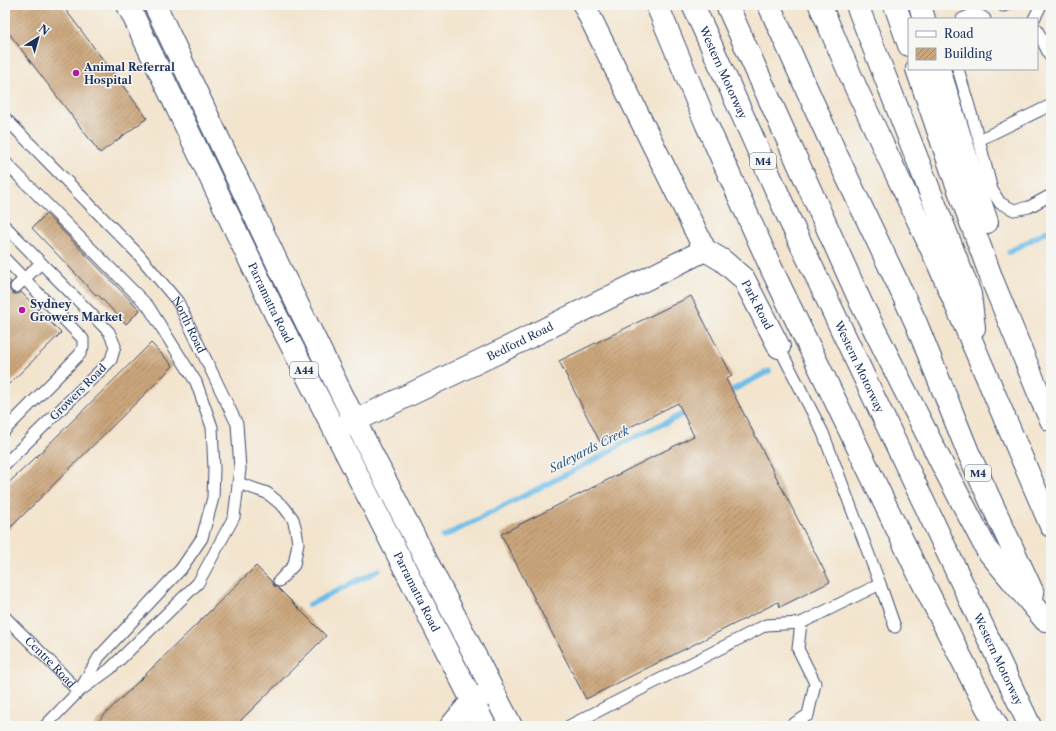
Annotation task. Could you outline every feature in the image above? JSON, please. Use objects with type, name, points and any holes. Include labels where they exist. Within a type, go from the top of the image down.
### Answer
[{"type":"main road","name":"Parramatta Road","points":[[128,5],[272,308],[485,726]]},
{"type":"main road","name":"Parramatta Road","points":[[155,5],[283,275],[355,422],[511,726]]},
{"type":"main road","points":[[584,5],[705,250]]},
{"type":"main road","points":[[657,5],[706,123],[760,244],[922,581],[981,698],[997,726]]},
{"type":"main road","name":"Western Motorway","points":[[693,5],[790,223],[1030,726]]},
{"type":"main road","points":[[727,5],[861,303],[987,550],[1048,627]]},
{"type":"main road","name":"M4","points":[[769,5],[836,154],[916,323],[968,452],[1048,627]]},
{"type":"main road","points":[[820,5],[856,88],[946,259],[963,298],[976,351],[1051,526]]},
{"type":"main road","points":[[858,5],[946,259]]},
{"type":"main road","points":[[895,5],[908,42]]},
{"type":"main road","points":[[920,5],[924,18]]},
{"type":"main road","points":[[917,70],[953,174],[985,239],[1042,401],[1051,420]]},
{"type":"main road","points":[[939,70],[977,192],[985,239]]},
{"type":"main road","name":"Bedford Road","points":[[335,431],[516,344],[705,250]]},
{"type":"main road","name":"Park Road","points":[[705,250],[722,260],[744,279],[779,347]]},
{"type":"main road","points":[[999,279],[1051,404]]},
{"type":"main road","points":[[451,726],[472,701],[493,691]]},
{"type":"lane","points":[[1034,18],[1041,5]]},
{"type":"lane","points":[[964,18],[971,15],[980,15],[984,18]]},
{"type":"lane","points":[[1038,32],[1051,58]]},
{"type":"lane","points":[[958,70],[980,140],[992,190],[1000,204],[1014,210],[1029,207],[1051,195]]},
{"type":"lane","points":[[980,140],[1051,105]]},
{"type":"lane","name":"North Road","points":[[5,118],[138,254],[178,302],[237,424],[240,469],[234,517],[198,583],[110,669],[78,692]]},
{"type":"lane","points":[[5,162],[148,306],[196,382],[212,427],[214,469],[213,498],[202,538],[181,569],[99,657],[78,692],[45,726]]},
{"type":"lane","name":"Growers Road","points":[[5,226],[109,332],[115,346],[110,360],[5,464]]},
{"type":"lane","points":[[5,259],[83,339],[83,347],[80,354],[5,430]]},
{"type":"lane","points":[[16,287],[41,263]]},
{"type":"lane","name":"Park Road","points":[[779,347],[823,432],[895,627]]},
{"type":"lane","points":[[238,483],[267,493],[284,507],[293,519],[298,543],[294,565],[279,581]]},
{"type":"lane","points":[[569,726],[766,625],[801,623],[880,584]]},
{"type":"lane","name":"Centre Road","points":[[5,617],[69,681],[78,692]]},
{"type":"lane","points":[[790,726],[808,715],[816,683],[798,648],[801,623]]},
{"type":"building","name":"Animal Referral Hospital","points":[[5,5],[62,5],[147,118],[100,153],[5,28]]},
{"type":"building","points":[[46,214],[140,310],[126,324],[32,228]]},
{"type":"building","name":"Sydney Growers Market","points":[[5,276],[11,282],[9,288],[11,292],[17,294],[21,292],[61,333],[5,388]]},
{"type":"building","points":[[691,296],[732,376],[726,379],[830,582],[780,607],[778,602],[586,699],[501,534],[694,436],[678,403],[600,442],[559,361]]},
{"type":"building","points":[[151,343],[173,366],[5,533],[5,486]]},
{"type":"building","points":[[256,566],[274,586],[278,588],[326,636],[235,726],[93,726]]},
{"type":"waterway","name":"Saleyards Creek","points":[[1009,252],[1051,229]]},
{"type":"waterway","name":"Saleyards Creek","points":[[727,393],[769,371]]},
{"type":"waterway","name":"Saleyards Creek","points":[[443,537],[602,456],[623,443],[690,411]]},
{"type":"waterway","name":"Saleyards Creek","points":[[309,605],[379,570]]},
{"type":"place","name":"Animal Referral Hospital","points":[[76,73]]},
{"type":"place","name":"Sydney Growers Market","points":[[22,310]]}]
